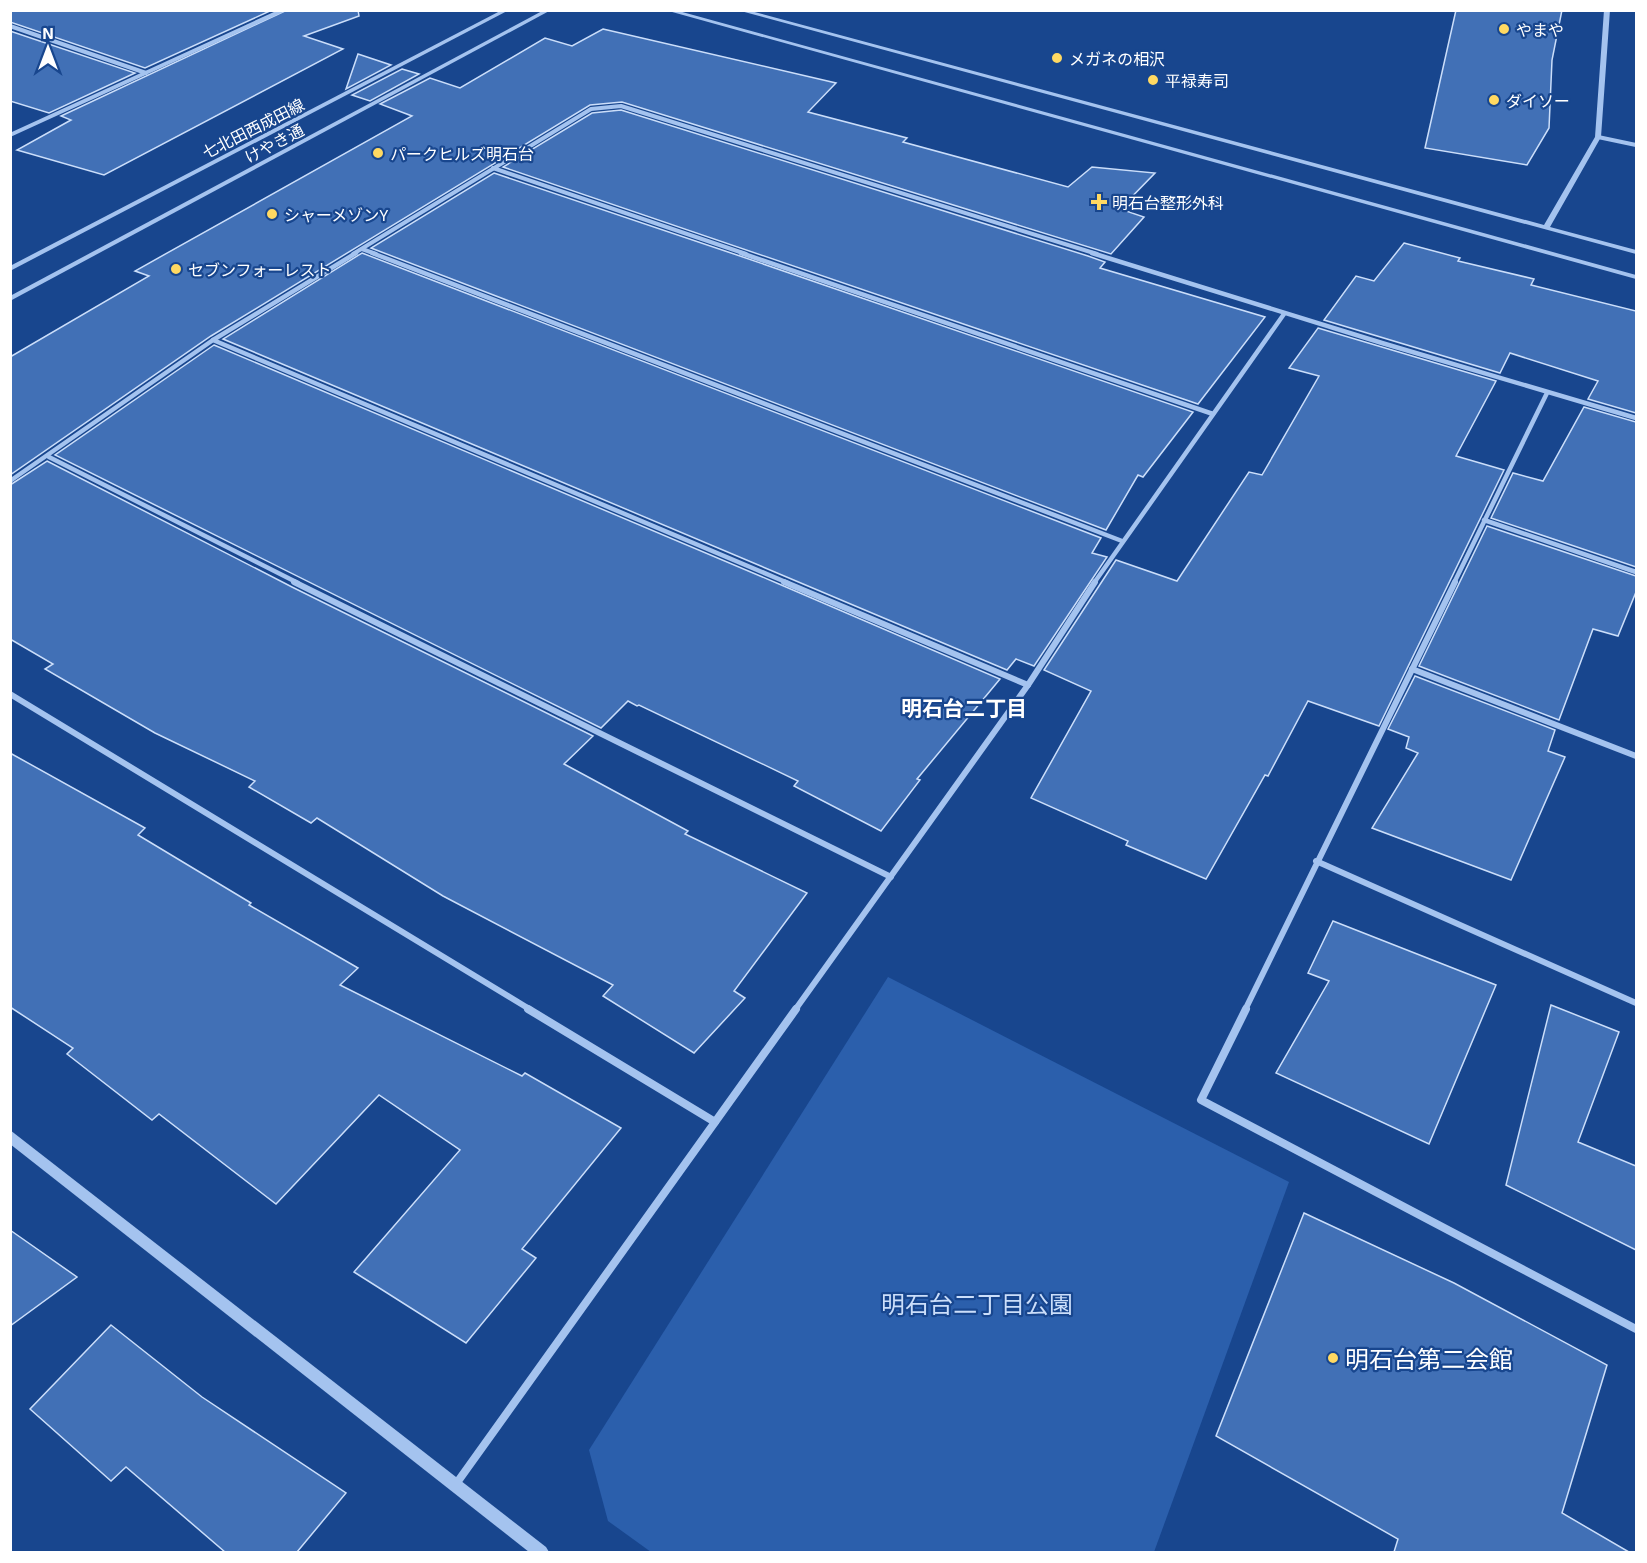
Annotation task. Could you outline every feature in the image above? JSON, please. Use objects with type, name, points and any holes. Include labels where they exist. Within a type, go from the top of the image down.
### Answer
[{"type":"street","points":[[10,135],[283,10]]},
{"type":"street","name":"七北田西成田線","points":[[10,269],[507,10]]},
{"type":"street","name":"けやき通","points":[[10,299],[549,10]]},
{"type":"street","points":[[667,10],[1636,277]]},
{"type":"street","points":[[739,10],[1636,252]]},
{"type":"street","points":[[1546,228],[1598,137],[1607,10]]},
{"type":"street","points":[[10,26],[146,73]]},
{"type":"street","points":[[10,481],[49,457],[213,340],[493,168],[591,109],[621,106],[871,182],[1284,314],[1636,418]]},
{"type":"street","points":[[1598,137],[1636,145]]},
{"type":"street","points":[[493,168],[1212,414]]},
{"type":"street","points":[[362,249],[1122,541]]},
{"type":"street","points":[[456,1484],[1028,685],[1122,541],[1284,314]]},
{"type":"street","points":[[213,340],[1028,685]]},
{"type":"street","points":[[1547,393],[1201,1100],[1636,1329]]},
{"type":"street","points":[[49,457],[233,551],[891,877]]},
{"type":"street","points":[[1484,520],[1636,572]]},
{"type":"street","points":[[1412,669],[1636,756]]},
{"type":"street","points":[[10,694],[715,1122]]},
{"type":"street","points":[[1317,861],[1636,1003]]},
{"type":"street","points":[[10,1136],[541,1552]]},
{"type":"green space","name":"明石台二丁目公園","points":[[888,977],[1289,1182],[1154,1552],[651,1552],[608,1521],[589,1450]]},
{"type":"building","points":[[10,10],[272,10],[145,68],[10,22]]},
{"type":"building","points":[[287,10],[358,10],[359,16],[304,36],[343,49],[104,175],[17,150],[71,120],[61,116]]},
{"type":"building","points":[[1456,10],[1562,10],[1552,60],[1549,128],[1527,165],[1425,148]]},
{"type":"building","points":[[603,29],[836,83],[808,112],[907,138],[903,142],[1068,187],[1092,167],[1155,173],[1120,209],[1144,217],[1111,254],[622,102],[590,105],[211,336],[10,475],[10,357],[149,276],[135,271],[412,116],[380,104],[430,78],[460,88],[545,38],[572,46]]},
{"type":"building","points":[[10,31],[135,73],[49,113],[10,101]]},
{"type":"building","points":[[358,54],[391,65],[346,89]]},
{"type":"building","points":[[402,69],[419,74],[370,101],[352,95]]},
{"type":"building","points":[[621,110],[1088,256],[1105,262],[1100,268],[1265,317],[1198,404],[503,167],[592,113]]},
{"type":"building","points":[[494,173],[1193,412],[1143,477],[1138,475],[1106,530],[371,248]]},
{"type":"building","points":[[1404,243],[1460,258],[1458,261],[1534,279],[1531,285],[1636,311],[1636,413],[1588,399],[1598,381],[1510,353],[1500,373],[1324,320],[1356,276],[1374,281]]},
{"type":"building","points":[[362,253],[1101,538],[1092,553],[1107,557],[1034,666],[1016,659],[1007,670],[223,339]]},
{"type":"building","points":[[1318,328],[1496,381],[1456,456],[1504,470],[1379,726],[1308,701],[1268,776],[1265,775],[1206,879],[1126,845],[1128,841],[1031,798],[1091,691],[1044,670],[1116,560],[1177,581],[1249,472],[1262,475],[1319,376],[1289,368]]},
{"type":"building","points":[[214,345],[1000,679],[917,779],[920,780],[881,831],[794,786],[798,781],[639,705],[628,701],[601,728],[55,455]]},
{"type":"building","points":[[1584,407],[1636,422],[1636,567],[1491,518],[1513,473],[1543,481]]},
{"type":"building","points":[[47,461],[292,587],[593,736],[564,764],[688,831],[685,834],[807,893],[734,991],[745,998],[694,1053],[603,996],[613,985],[443,896],[317,818],[311,823],[249,787],[255,781],[155,733],[45,669],[53,664],[10,639],[10,485]]},
{"type":"building","points":[[1487,526],[1636,576],[1636,592],[1618,636],[1593,629],[1559,720],[1419,666]]},
{"type":"building","points":[[1415,676],[1555,730],[1548,751],[1565,757],[1511,880],[1372,828],[1418,753],[1406,748],[1409,737],[1388,729]]},
{"type":"building","points":[[10,753],[145,828],[138,835],[251,903],[249,905],[358,968],[340,985],[522,1076],[525,1073],[621,1128],[522,1249],[536,1258],[466,1343],[354,1272],[460,1150],[379,1095],[276,1204],[159,1114],[152,1120],[67,1054],[73,1048],[10,1007]]},
{"type":"building","points":[[1333,921],[1496,985],[1429,1144],[1276,1073],[1329,981],[1308,973]]},
{"type":"building","points":[[1551,1005],[1619,1032],[1578,1142],[1636,1166],[1636,1250],[1506,1185]]},
{"type":"building","points":[[1304,1213],[1454,1283],[1607,1365],[1562,1513],[1629,1552],[1394,1552],[1398,1539],[1216,1436]]},
{"type":"building","points":[[10,1230],[77,1277],[10,1326]]},
{"type":"building","points":[[111,1325],[202,1397],[346,1493],[297,1552],[225,1552],[126,1467],[111,1481],[30,1409]]},
{"type":"place","name":"やまや","points":[[1504,29]]},
{"type":"place","name":"メガネの相沢","points":[[1057,58]]},
{"type":"place","name":"平禄寿司","points":[[1153,80]]},
{"type":"place","name":"ダイソー","points":[[1494,100]]},
{"type":"place","name":"パークヒルズ明石台","points":[[378,153]]},
{"type":"place","name":"明石台整形外科","points":[[1099,202]]},
{"type":"place","name":"シャーメゾンY","points":[[272,214]]},
{"type":"place","name":"セブンフォーレスト","points":[[176,269]]},
{"type":"place","name":"明石台第二会館","points":[[1333,1358]]},
{"type":"district","name":"明石台二丁目","points":[[964,707]]}]
